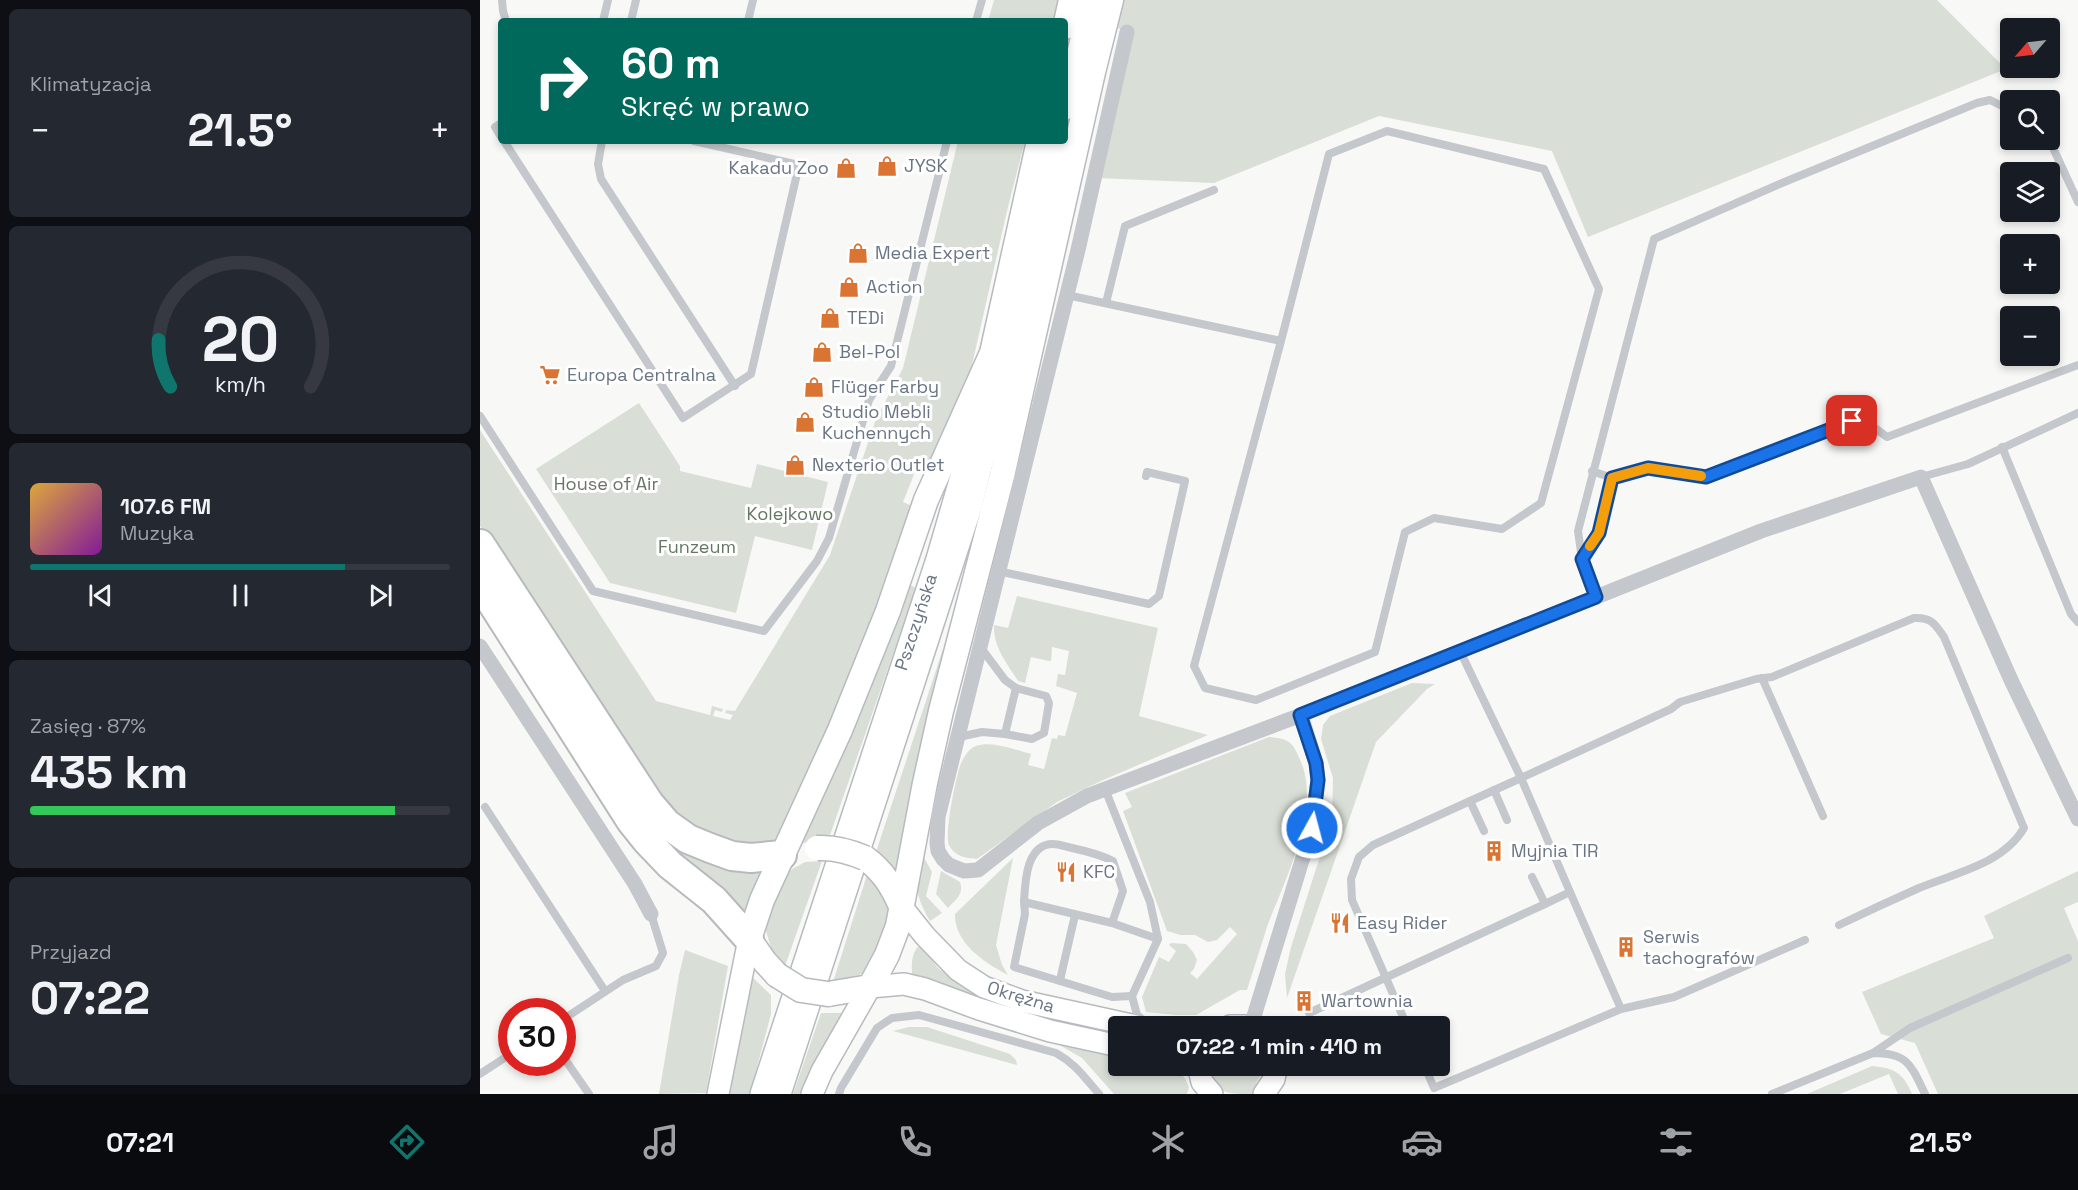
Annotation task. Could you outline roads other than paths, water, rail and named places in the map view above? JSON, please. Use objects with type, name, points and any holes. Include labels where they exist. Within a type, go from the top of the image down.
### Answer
[{"type":"highway","points":[[480,544],[649,803],[667,824],[688,839],[732,856],[751,858],[782,855]]},
{"type":"highway","points":[[480,584],[642,834],[670,865],[714,900],[749,939]]},
{"type":"main road","points":[[1067,18],[1071,0]]},
{"type":"main road","points":[[1068,96],[1090,0]]},
{"type":"main road","points":[[1093,72],[1103,0]]},
{"type":"main road","points":[[812,1094],[822,1071],[887,955],[898,926],[941,711],[1002,476],[1111,0]]},
{"type":"main road","name":"Pszczyńska","points":[[761,1094],[937,559],[967,456],[1038,144]]},
{"type":"main road","name":"Pszczyńska","points":[[780,1094],[971,507],[1013,339],[1057,144]]},
{"type":"main road","points":[[718,1094],[749,939],[762,900],[840,730],[888,611],[926,500],[992,352]]},
{"type":"main road","points":[[782,855],[833,847],[865,858],[886,877],[901,906]]},
{"type":"main road","name":"Okrężna","points":[[901,906],[925,936],[958,970],[984,987],[1022,1001],[1108,1020]]},
{"type":"main road","points":[[749,939],[777,975],[801,990],[828,994],[870,987]]},
{"type":"main road","name":"Okrężna","points":[[870,987],[904,984],[1050,1031],[1108,1044]]},
{"type":"main road","points":[[1267,1093],[1275,1076]]},
{"type":"street","points":[[1127,32],[1067,295],[938,817],[938,851],[949,865],[964,871],[978,870],[1038,823],[1105,789],[1300,715],[1761,531],[1921,477],[2011,680],[2078,819]]},
{"type":"street","points":[[480,646],[635,884],[651,914]]},
{"type":"street","points":[[1254,1016],[1312,828],[1318,780],[1316,763],[1300,715]]},
{"type":"lane","points":[[502,0],[505,18]]},
{"type":"lane","points":[[604,18],[608,0]]},
{"type":"lane","points":[[632,18],[636,0]]},
{"type":"lane","points":[[749,18],[753,0]]},
{"type":"lane","points":[[977,18],[982,0]]},
{"type":"lane","points":[[1596,597],[1582,559],[1578,531],[1654,239],[1782,183],[1977,103],[1990,100],[2000,105]]},
{"type":"lane","points":[[1387,131],[1544,169],[1599,289],[1541,503],[1502,530],[1434,518],[1405,532],[1375,652],[1256,700],[1205,688],[1194,666],[1281,341],[1329,154],[1387,131]]},
{"type":"lane","points":[[506,144],[683,418],[751,374],[799,165],[718,144]]},
{"type":"lane","points":[[601,144],[598,164],[601,179],[735,386]]},
{"type":"lane","points":[[480,416],[593,591],[764,631],[817,561],[829,538],[869,400],[891,366],[946,144]]},
{"type":"lane","points":[[2054,150],[2078,202]]},
{"type":"lane","points":[[1106,303],[1125,226],[1214,190]]},
{"type":"lane","points":[[1067,295],[1281,341]]},
{"type":"lane","points":[[1592,471],[1612,478],[1648,468],[1706,477],[1852,421],[1875,428],[1887,437],[2078,365]]},
{"type":"lane","points":[[1921,477],[1968,464],[2078,413]]},
{"type":"lane","points":[[2002,447],[2071,614],[2078,622]]},
{"type":"lane","points":[[998,571],[1149,604],[1159,596],[1185,481],[1147,472],[1146,476]]},
{"type":"lane","points":[[1582,559],[1599,533],[1612,478]]},
{"type":"lane","points":[[1402,1016],[1352,900],[1351,879],[1359,857],[1373,845],[1671,709],[1680,702],[1772,677],[1914,618],[1924,617],[1936,625],[1944,637],[2024,828],[2016,841],[1974,868],[1921,887],[1839,924]]},
{"type":"lane","points":[[958,737],[982,732],[1032,739],[1044,734],[1049,703],[1046,696],[1016,688],[1005,680],[980,647]]},
{"type":"lane","points":[[1460,651],[1521,778],[1621,1009]]},
{"type":"lane","points":[[1762,678],[1823,816]]},
{"type":"lane","points":[[1005,734],[1016,688]]},
{"type":"lane","points":[[1105,789],[1150,902],[1158,939],[1132,996],[1138,1016]]},
{"type":"lane","points":[[1494,790],[1507,820]]},
{"type":"lane","points":[[1470,801],[1484,831]]},
{"type":"lane","points":[[485,807],[605,992]]},
{"type":"lane","points":[[1112,923],[1123,891],[1113,861],[1100,854],[1052,844],[1040,848],[1032,856],[1025,884],[1025,915],[1014,967],[1112,997],[1132,996]]},
{"type":"lane","points":[[1532,877],[1545,904]]},
{"type":"lane","points":[[1309,1013],[1570,892]]},
{"type":"lane","points":[[1024,902],[1112,923],[1158,939]]},
{"type":"lane","points":[[576,1011],[623,980],[656,966],[663,953],[651,914]]},
{"type":"lane","points":[[1060,980],[1075,915]]},
{"type":"lane","points":[[1429,1076],[1434,1088],[1621,1009],[1674,997],[1805,940]]},
{"type":"lane","points":[[1772,1094],[1873,1053],[1910,1028],[2068,958]]},
{"type":"lane","points":[[839,1094],[878,1028],[892,1018],[919,1014],[1056,1053],[1071,1061],[1099,1094]]},
{"type":"lane","points":[[1873,1053],[1891,1053],[1903,1059],[1913,1069],[1925,1094]]},
{"type":"lane","points":[[480,1074],[498,1062]]},
{"type":"lane","points":[[576,1075],[589,1094]]},
{"type":"place","name":"JYSK","points":[[887,166]]},
{"type":"place","name":"Kakadu Zoo","points":[[846,168]]},
{"type":"place","name":"Media Expert","points":[[858,253]]},
{"type":"place","name":"Action","points":[[849,287]]},
{"type":"place","name":"TEDi","points":[[830,318]]},
{"type":"place","name":"Bel-Pol","points":[[822,352]]},
{"type":"place","name":"Europa Centralna","points":[[550,375]]},
{"type":"place","name":"Flüger Farby","points":[[814,387]]},
{"type":"place","name":"Studio Mebli Kuchennych","points":[[805,422]]},
{"type":"place","name":"Nexterio Outlet","points":[[795,465]]},
{"type":"place","name":"Myjnia TIR","points":[[1494,851]]},
{"type":"place","name":"KFC","points":[[1066,872]]},
{"type":"place","name":"Easy Rider","points":[[1340,923]]},
{"type":"place","name":"Serwis tachografów","points":[[1626,947]]},
{"type":"place","name":"Wartownia","points":[[1304,1001]]},
{"type":"park label","name":"House of Air","points":[[606,484]]},
{"type":"park label","name":"Kolejkowo","points":[[790,514]]},
{"type":"park label","name":"Funzeum","points":[[697,547]]}]
